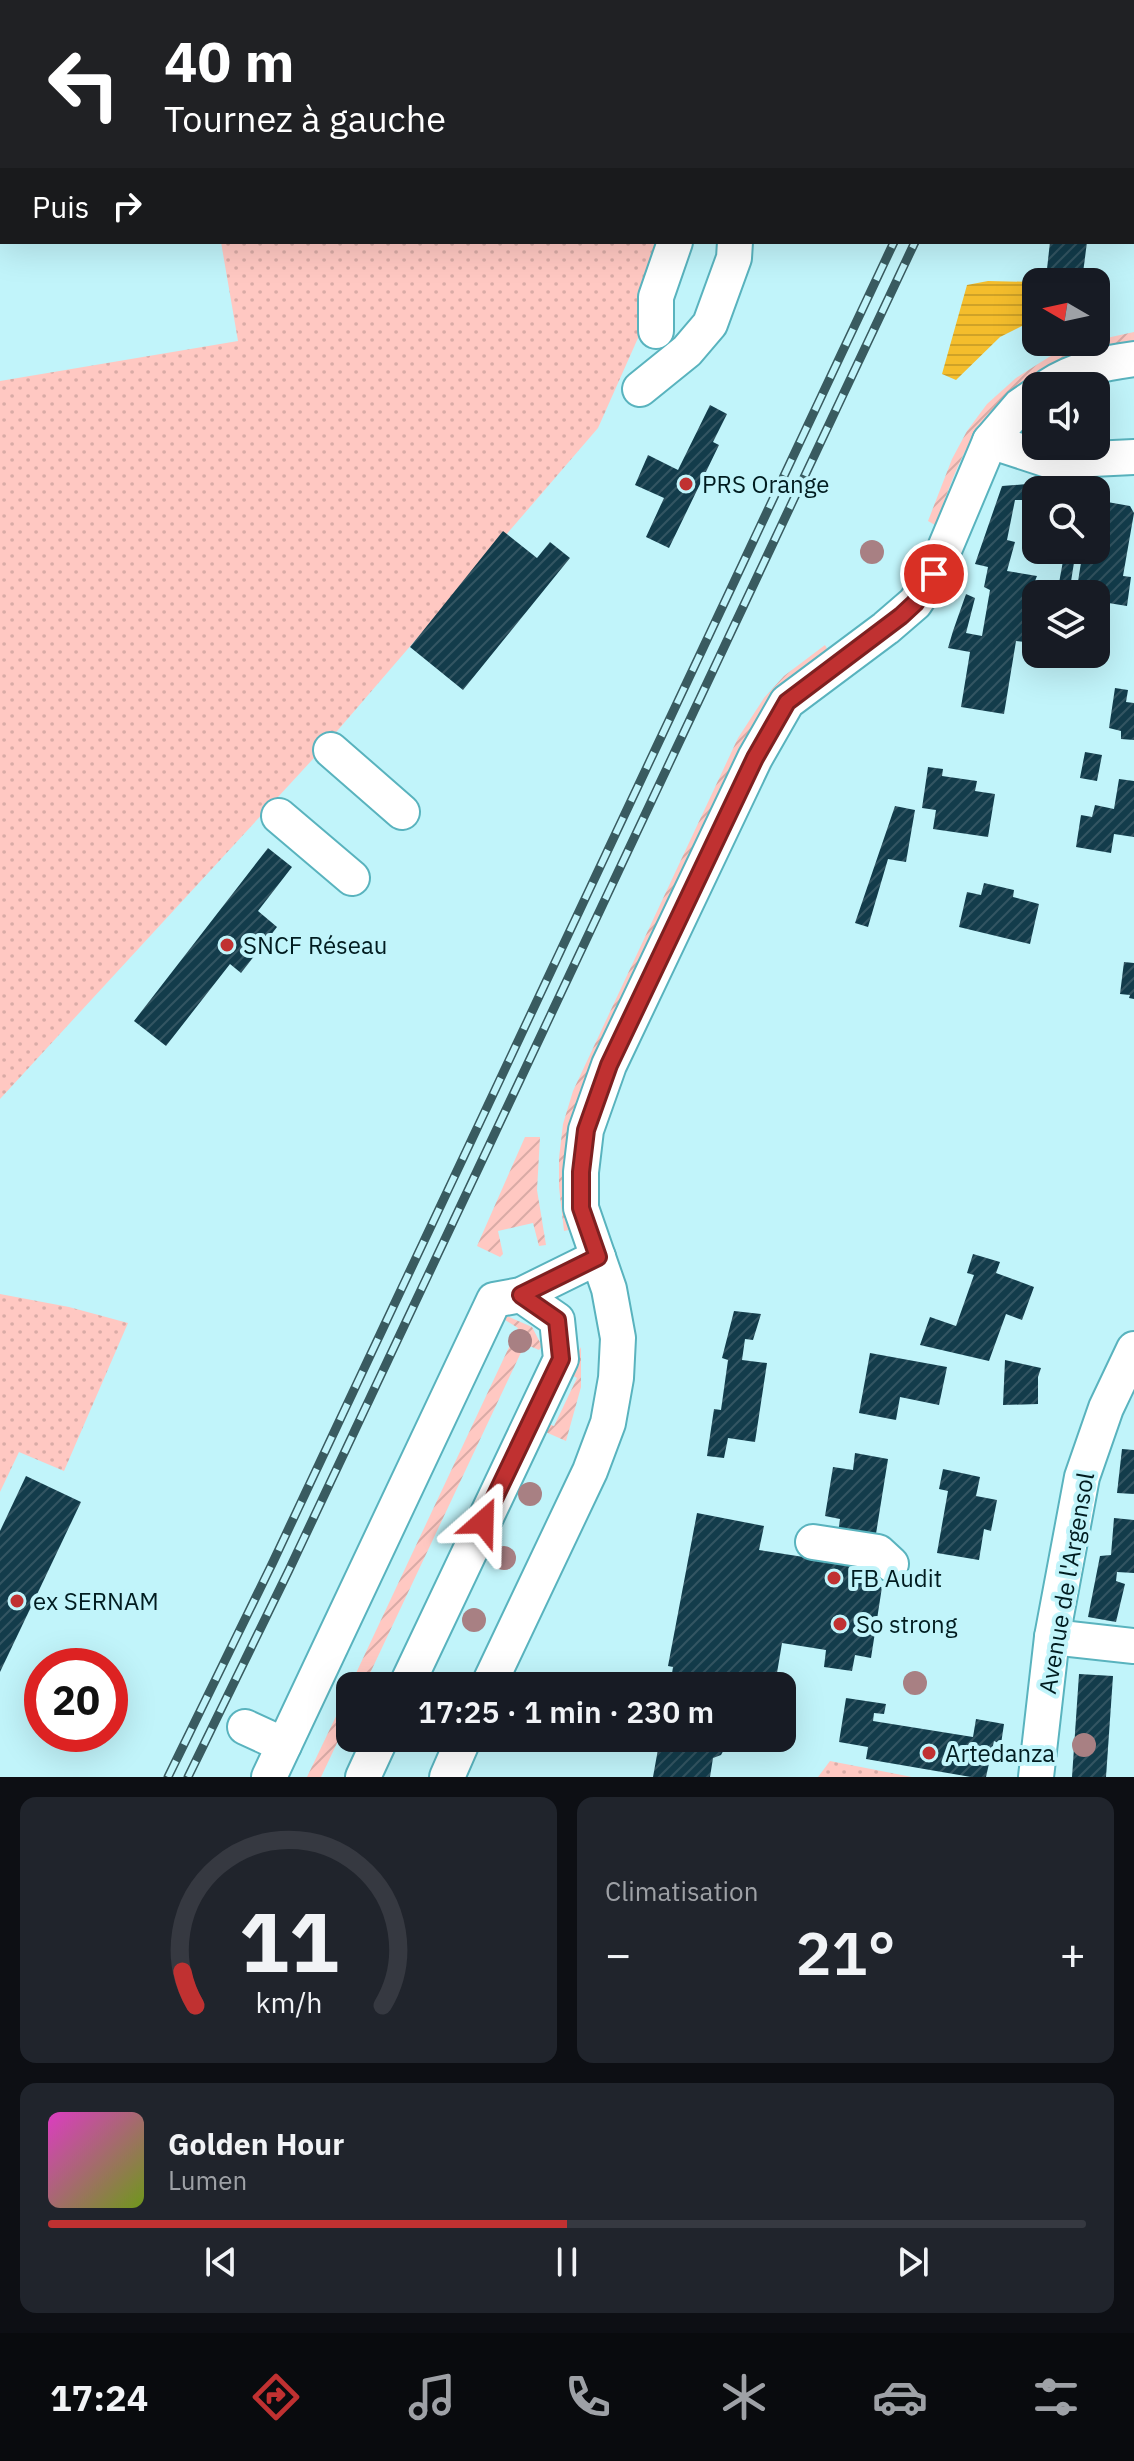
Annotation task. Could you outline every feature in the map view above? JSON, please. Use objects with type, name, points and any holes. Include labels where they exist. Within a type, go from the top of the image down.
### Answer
[{"type":"street","points":[[656,331],[656,297],[674,244]]},
{"type":"street","points":[[640,389],[687,351],[710,324],[734,258],[735,244]]},
{"type":"street","points":[[1078,372],[1102,363],[1134,359]]},
{"type":"street","points":[[495,1672],[590,1471],[608,1423],[616,1378],[618,1338],[609,1289],[581,1208],[581,1172],[586,1130],[609,1065],[755,758],[787,702],[915,603],[934,574],[990,441],[1022,405]]},
{"type":"street","points":[[990,441],[1051,461],[1134,457]]},
{"type":"street","points":[[331,750],[402,812]]},
{"type":"street","points":[[279,816],[352,878]]},
{"type":"street","points":[[269,1777],[494,1300],[521,1295],[598,1257]]},
{"type":"street","points":[[413,1672],[561,1359],[557,1320],[521,1295]]},
{"type":"street","name":"Avenue de l'Argensol","points":[[1036,1777],[1052,1637],[1082,1477],[1120,1411],[1134,1349]]},
{"type":"street","points":[[813,1542],[878,1552],[891,1564]]},
{"type":"street","points":[[1052,1637],[1134,1646]]},
{"type":"street","points":[[245,1727],[284,1745]]},
{"type":"street","points":[[363,1777],[375,1752]]},
{"type":"street","points":[[447,1777],[458,1752]]},
{"type":"shaded area","points":[[221,244],[660,244],[638,338],[598,428],[313,759],[0,1099],[0,381],[238,341]]},
{"type":"shaded area","points":[[988,281],[1022,282],[1022,326],[1000,337],[956,380],[942,374],[967,285]]},
{"type":"shaded area","points":[[1134,332],[1134,342],[1110,345],[1110,337]]},
{"type":"shaded area","points":[[1075,356],[1041,372],[1025,372],[1049,357]]},
{"type":"shaded area","points":[[1022,374],[1022,385],[978,430],[954,476],[935,525],[928,521],[952,459],[967,431],[987,404]]},
{"type":"shaded area","points":[[825,645],[830,654],[599,1052],[575,1112],[573,1229],[564,1231],[559,1158],[563,1124],[573,1091],[738,738],[764,698],[784,676]]},
{"type":"shaded area","points":[[525,1137],[540,1137],[537,1190],[546,1245],[539,1246],[533,1223],[498,1231],[503,1254],[500,1257],[477,1246]]},
{"type":"shaded area","points":[[0,1294],[69,1307],[128,1323],[64,1471],[19,1452],[0,1492]]},
{"type":"shaded area","points":[[507,1316],[532,1327],[542,1346],[539,1350],[525,1344],[371,1672],[357,1672],[518,1328],[505,1320]]},
{"type":"shaded area","points":[[581,1347],[581,1387],[566,1441],[541,1430],[544,1422],[554,1426],[577,1378],[568,1373]]},
{"type":"shaded area","points":[[336,1716],[336,1745],[321,1777],[307,1777]]},
{"type":"shaded area","points":[[830,1761],[912,1777],[818,1777]]},
{"type":"building","points":[[1050,244],[1087,244],[1084,268],[1047,268]]},
{"type":"building","name":"PRS Orange","points":[[710,405],[727,414],[713,442],[719,445],[669,548],[646,537],[664,498],[635,485],[648,455],[678,470]]},
{"type":"building","points":[[1022,484],[1022,500],[1015,500],[1007,540],[1015,542],[1007,571],[1037,576],[1035,580],[1022,580],[1022,642],[1016,641],[1004,714],[961,707],[970,652],[948,648],[966,594],[975,598],[966,633],[982,636],[990,590],[984,587],[988,567],[975,564],[1002,486]]},
{"type":"building","points":[[1110,502],[1130,506],[1134,513],[1123,576],[1131,577],[1127,606],[1110,603],[1110,580],[1078,580],[1081,564],[1110,564]]},
{"type":"building","points":[[503,531],[537,558],[550,542],[570,558],[463,690],[410,647]]},
{"type":"building","points":[[1062,564],[1074,564],[1071,580],[1060,580]]},
{"type":"building","points":[[1115,688],[1128,690],[1126,702],[1134,703],[1134,740],[1121,739],[1121,731],[1109,728]]},
{"type":"building","points":[[1085,752],[1102,755],[1097,781],[1080,778]]},
{"type":"building","points":[[928,767],[943,769],[942,776],[977,781],[975,791],[995,794],[988,837],[933,829],[936,810],[922,808]]},
{"type":"building","points":[[1119,779],[1134,781],[1134,837],[1114,834],[1111,853],[1076,847],[1081,815],[1092,817],[1095,805],[1114,809]]},
{"type":"building","points":[[895,806],[915,810],[906,862],[888,859],[868,927],[855,923]]},
{"type":"building","name":"SNCF Réseau","points":[[268,848],[292,867],[258,911],[277,927],[241,973],[230,964],[166,1046],[134,1021]]},
{"type":"building","points":[[984,883],[1014,890],[1013,897],[1039,904],[1030,944],[959,927],[967,892],[981,895]]},
{"type":"building","points":[[1124,962],[1134,963],[1134,999],[1129,998],[1130,995],[1120,994]]},
{"type":"building","points":[[973,1254],[1000,1262],[996,1273],[1034,1287],[1022,1320],[1006,1314],[989,1361],[920,1345],[930,1317],[956,1326],[974,1275],[967,1273]]},
{"type":"building","points":[[734,1311],[761,1314],[753,1340],[745,1339],[742,1360],[767,1363],[755,1442],[728,1438],[724,1458],[707,1456],[714,1409],[721,1410],[728,1360],[722,1358]]},
{"type":"building","points":[[870,1353],[947,1367],[939,1405],[900,1397],[896,1420],[859,1413]]},
{"type":"building","points":[[1005,1360],[1041,1368],[1038,1404],[1003,1405]]},
{"type":"building","points":[[1122,1449],[1134,1450],[1134,1494],[1117,1493]]},
{"type":"building","points":[[855,1453],[888,1459],[875,1540],[838,1533],[840,1519],[825,1516],[833,1467],[853,1470]]},
{"type":"building","points":[[943,1469],[980,1477],[976,1496],[997,1500],[991,1531],[984,1529],[979,1560],[937,1553],[948,1491],[939,1489]]},
{"type":"building","name":"ex SERNAM","points":[[26,1476],[81,1502],[0,1672],[0,1531]]},
{"type":"building","points":[[697,1513],[764,1526],[759,1550],[874,1568],[871,1586],[882,1587],[871,1658],[855,1655],[852,1671],[824,1667],[826,1650],[782,1643],[777,1672],[672,1672],[673,1667],[668,1666]]},
{"type":"building","points":[[1114,1518],[1134,1520],[1134,1573],[1117,1572],[1116,1581],[1125,1584],[1116,1622],[1088,1617],[1100,1556],[1111,1555]]},
{"type":"building","points":[[1079,1674],[1113,1676],[1106,1777],[1072,1777]]},
{"type":"building","name":"Artedanza","points":[[846,1698],[886,1704],[884,1714],[874,1713],[873,1721],[973,1737],[976,1719],[1004,1724],[1001,1744],[994,1741],[986,1777],[866,1759],[868,1747],[839,1742]]},
{"type":"building","points":[[657,1752],[723,1752],[713,1758],[710,1777],[653,1777]]},
{"type":"railway","points":[[168,1777],[273,1562],[893,244]]},
{"type":"railway","points":[[188,1777],[289,1570],[914,244]]},
{"type":"place","name":"PRS Orange","points":[[686,484]]},
{"type":"place","name":"SNCF Réseau","points":[[227,945]]},
{"type":"place","name":"FB Audit","points":[[834,1578]]},
{"type":"place","name":"ex SERNAM","points":[[17,1601]]},
{"type":"place","name":"So strong","points":[[840,1624]]},
{"type":"place","name":"Artedanza","points":[[929,1753]]},
{"type":"route","points":[[483,1522],[561,1359],[557,1320],[521,1295],[598,1257],[581,1208],[586,1130],[609,1065],[755,758],[787,702],[901,616],[915,603],[934,574]]}]
